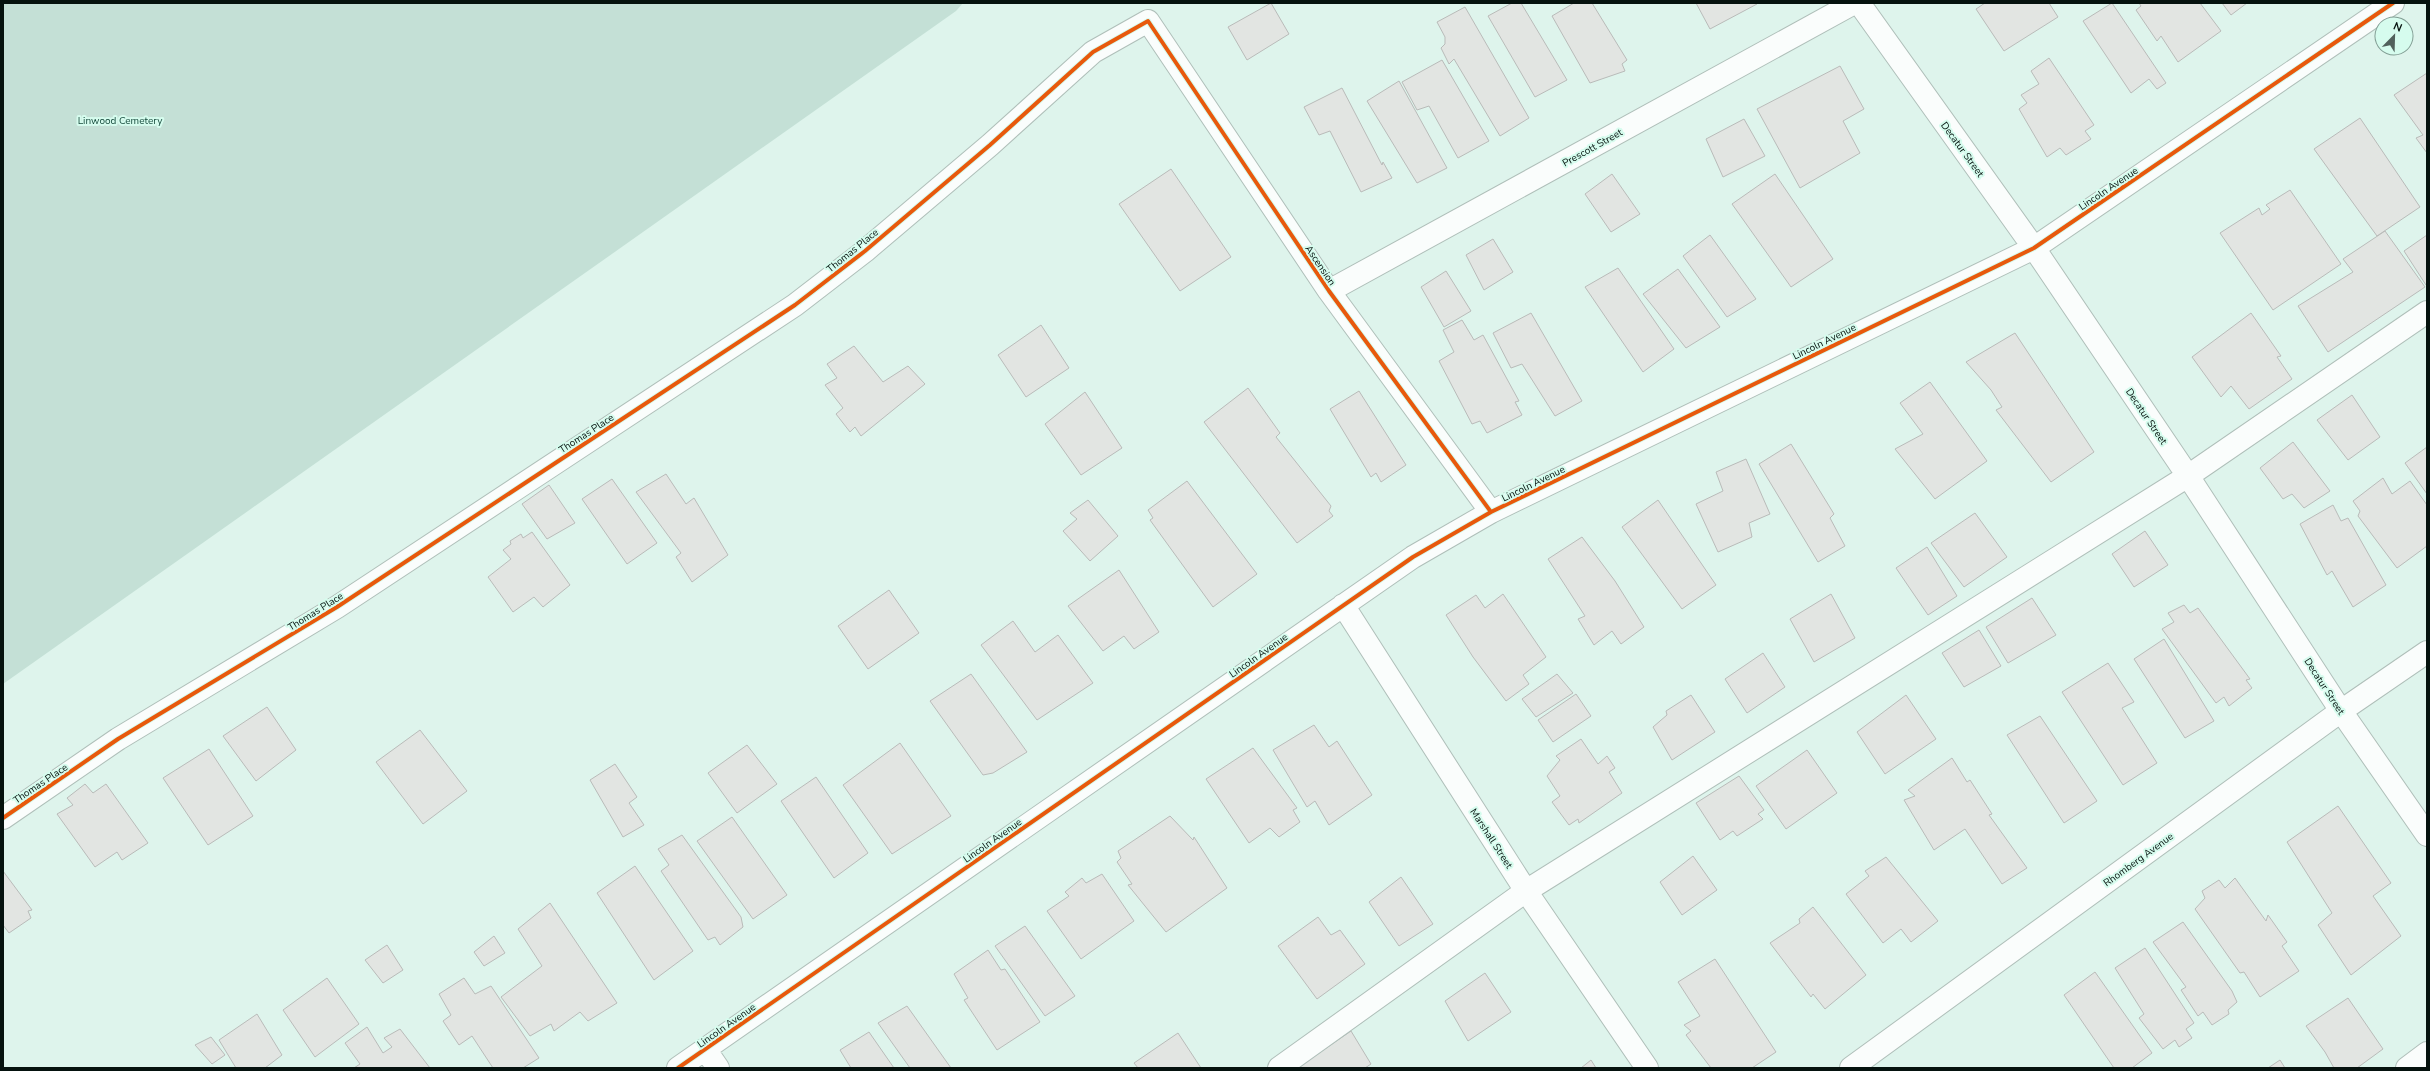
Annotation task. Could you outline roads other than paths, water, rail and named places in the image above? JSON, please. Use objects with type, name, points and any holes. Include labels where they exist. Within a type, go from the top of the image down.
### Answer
[{"type":"street","name":"Prescott Street","points":[[1329,291],[1854,3]]},
{"type":"street","name":"Decatur Street","points":[[1859,3],[2034,248],[2188,476],[2341,711],[2427,834]]},
{"type":"street","name":"Lincoln Avenue","points":[[678,1068],[1413,556],[1491,512],[2034,248],[2393,3]]},
{"type":"street","name":"Ascension","points":[[1148,21],[1329,291],[1491,512]]},
{"type":"street","name":"Thomas Place","points":[[3,818],[118,739],[337,607],[795,305],[865,250],[978,155],[1093,52],[1148,21]]},
{"type":"street","points":[[1279,1068],[1526,891],[2188,476],[2427,312]]},
{"type":"street","name":"Marshall Street","points":[[1343,605],[1526,891],[1647,1068]]},
{"type":"street","name":"Rhomberg Avenue","points":[[1851,1068],[2341,711],[2427,652]]},
{"type":"street","points":[[706,1049],[718,1068]]},
{"type":"street","points":[[2407,1068],[2427,1054]]},
{"type":"park label","name":"Linwood Cemetery","points":[[120,120]]}]
